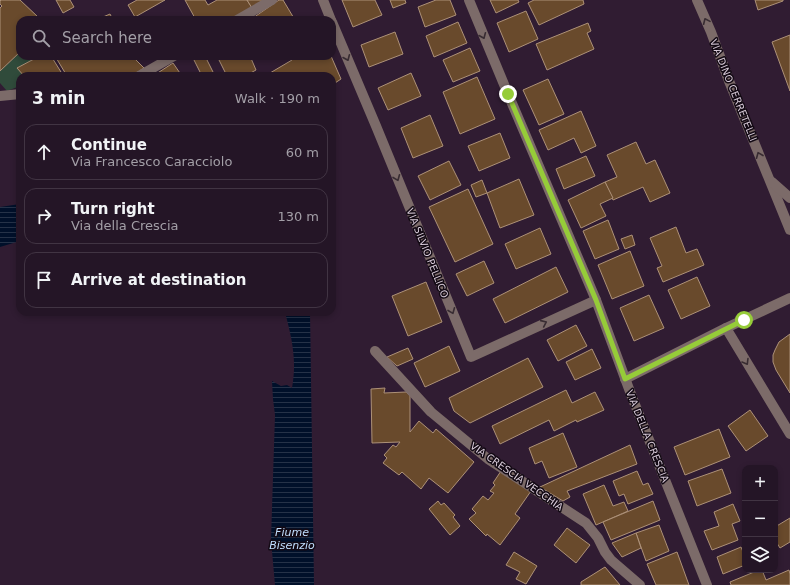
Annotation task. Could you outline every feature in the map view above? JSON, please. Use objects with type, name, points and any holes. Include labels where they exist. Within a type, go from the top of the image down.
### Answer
[{"type":"street","points":[[244,16],[272,0]]},
{"type":"street","name":"VIA SILVIO PELLICO","points":[[323,0],[330,16]]},
{"type":"street","name":"VIA DELLA CRESCIA","points":[[468,0],[596,300],[625,379],[707,585]]},
{"type":"street","name":"VIA DINO CERRETELLI","points":[[697,0],[790,230]]},
{"type":"street","name":"VIA SILVIO PELLICO","points":[[336,31],[471,357],[596,300]]},
{"type":"street","points":[[146,72],[167,60]]},
{"type":"street","points":[[0,96],[16,94]]},
{"type":"street","name":"VIA DINO CERRETELLI","points":[[770,181],[790,198]]},
{"type":"street","points":[[625,379],[726,328],[790,298]]},
{"type":"street","points":[[726,328],[790,434]]},
{"type":"street","name":"VIA CRESCIA VECCHIA","points":[[375,351],[431,412],[488,459],[586,523],[598,538],[611,560],[640,585]]},
{"type":"green space","points":[[16,56],[16,60],[32,60],[18,68],[21,72],[16,72],[16,88],[7,91],[0,83],[0,71]]},
{"type":"water","points":[[16,205],[16,242],[0,247],[0,207]]},
{"type":"water","name":"Fiume Bisenzio","points":[[286,316],[310,316],[314,585],[275,585],[271,540],[275,415],[272,381],[281,386],[287,385],[292,388],[294,359],[292,341]]},
{"type":"building","points":[[20,0],[37,16],[16,16],[16,56],[0,71],[0,8],[2,6],[0,1]]},
{"type":"building","points":[[56,0],[70,0],[74,7],[63,13]]},
{"type":"building","points":[[137,0],[165,0],[137,16],[134,16],[128,5]]},
{"type":"building","points":[[185,0],[205,0],[208,5],[217,0],[247,0],[252,8],[237,16],[194,16]]},
{"type":"building","points":[[247,0],[265,0],[252,8]]},
{"type":"building","points":[[279,0],[283,0],[293,16],[256,16]]},
{"type":"building","points":[[342,0],[375,0],[382,15],[353,27]]},
{"type":"building","points":[[390,0],[405,0],[406,3],[393,8]]},
{"type":"building","points":[[436,0],[450,0],[456,15],[425,27],[418,7]]},
{"type":"building","points":[[490,0],[518,0],[519,2],[496,13]]},
{"type":"building","points":[[534,0],[583,0],[584,4],[539,25],[528,3]]},
{"type":"building","points":[[755,0],[783,0],[783,1],[758,10]]},
{"type":"building","points":[[526,11],[538,39],[509,52],[497,23]]},
{"type":"building","points":[[458,22],[467,43],[434,57],[426,36]]},
{"type":"building","points":[[588,23],[591,31],[587,33],[594,49],[547,70],[536,44]]},
{"type":"building","points":[[395,32],[403,54],[369,67],[361,45]]},
{"type":"building","points":[[790,35],[790,91],[772,42]]},
{"type":"building","points":[[470,48],[480,71],[453,82],[443,60]]},
{"type":"building","points":[[32,60],[54,60],[61,72],[20,72],[17,68]]},
{"type":"building","points":[[57,60],[136,60],[144,68],[138,72],[65,72]]},
{"type":"building","points":[[194,60],[207,60],[213,72],[200,72]]},
{"type":"building","points":[[219,60],[252,60],[256,70],[252,72],[225,72]]},
{"type":"building","points":[[292,60],[333,60],[341,79],[336,82],[336,72],[272,72]]},
{"type":"building","points":[[173,63],[179,72],[159,72]]},
{"type":"building","points":[[411,73],[421,96],[388,110],[378,88]]},
{"type":"building","points":[[477,77],[495,119],[460,134],[443,92]]},
{"type":"building","points":[[548,79],[564,114],[539,125],[523,90]]},
{"type":"building","points":[[581,111],[596,146],[581,153],[574,138],[548,150],[539,130]]},
{"type":"building","points":[[430,115],[443,146],[413,158],[401,128]]},
{"type":"building","points":[[500,133],[510,158],[479,171],[468,146]]},
{"type":"building","points":[[636,142],[646,164],[655,160],[670,193],[650,202],[643,187],[613,200],[605,182],[617,177],[607,155]]},
{"type":"building","points":[[586,156],[595,176],[564,189],[556,169]]},
{"type":"building","points":[[449,161],[461,185],[430,200],[418,176]]},
{"type":"building","points":[[519,179],[534,215],[500,228],[487,193]]},
{"type":"building","points":[[482,180],[487,193],[476,197],[471,185]]},
{"type":"building","points":[[605,182],[613,198],[600,204],[606,216],[581,228],[568,200]]},
{"type":"building","points":[[468,189],[493,244],[455,262],[429,207]]},
{"type":"building","points":[[608,220],[619,249],[595,259],[583,231]]},
{"type":"building","points":[[676,227],[686,253],[697,249],[704,265],[663,282],[657,268],[662,266],[650,238]]},
{"type":"building","points":[[540,228],[551,254],[516,269],[505,244]]},
{"type":"building","points":[[632,235],[635,245],[625,249],[621,239]]},
{"type":"building","points":[[630,251],[644,286],[612,299],[598,265]]},
{"type":"building","points":[[484,261],[494,283],[467,296],[456,274]]},
{"type":"building","points":[[556,267],[568,292],[505,323],[493,299]]},
{"type":"building","points":[[697,277],[710,306],[681,319],[668,290]]},
{"type":"building","points":[[426,282],[442,322],[408,336],[392,296]]},
{"type":"building","points":[[649,295],[664,328],[634,341],[620,308]]},
{"type":"building","points":[[576,325],[587,346],[558,361],[547,340]]},
{"type":"building","points":[[790,334],[790,393],[776,370],[773,362],[773,355],[779,342]]},
{"type":"building","points":[[449,346],[460,371],[425,387],[414,363]]},
{"type":"building","points":[[408,348],[413,359],[397,366],[387,357]]},
{"type":"building","points":[[592,349],[601,368],[575,380],[566,362]]},
{"type":"building","points":[[528,358],[543,387],[470,423],[454,411],[449,398]]},
{"type":"building","points":[[385,388],[384,393],[406,392],[410,396],[410,432],[419,421],[433,433],[436,429],[474,462],[448,493],[429,478],[421,489],[402,472],[399,475],[383,463],[387,458],[384,455],[393,445],[396,447],[400,442],[372,443],[371,389]]},
{"type":"building","points":[[566,390],[572,403],[595,392],[604,410],[577,422],[576,420],[554,431],[549,420],[500,444],[492,426]]},
{"type":"building","points":[[750,410],[768,436],[746,451],[728,426]]},
{"type":"building","points":[[719,429],[730,457],[685,475],[674,447]]},
{"type":"building","points":[[563,433],[577,467],[549,478],[542,461],[535,464],[529,448]]},
{"type":"building","points":[[630,445],[637,464],[567,491],[570,497],[563,501],[540,487]]},
{"type":"building","points":[[722,469],[731,493],[697,506],[688,481]]},
{"type":"building","points":[[501,471],[531,491],[515,514],[520,518],[500,545],[487,534],[486,536],[469,519],[476,513],[472,509],[483,496],[488,500],[494,493],[490,491],[495,485],[493,483]]},
{"type":"building","points":[[637,471],[643,485],[648,483],[653,494],[628,504],[624,494],[619,496],[613,481]]},
{"type":"building","points":[[604,485],[613,506],[624,502],[628,511],[596,525],[583,494]]},
{"type":"building","points":[[438,501],[441,505],[444,503],[455,515],[453,517],[460,526],[450,535],[429,509]]},
{"type":"building","points":[[653,501],[660,520],[611,540],[603,522]]},
{"type":"building","points":[[733,504],[740,521],[732,524],[738,540],[712,550],[704,531],[719,526],[714,512]]},
{"type":"building","points":[[790,518],[790,542],[780,548],[778,545],[778,525]]},
{"type":"building","points":[[659,525],[669,551],[646,561],[636,533]]},
{"type":"building","points":[[567,528],[590,545],[576,563],[554,545]]},
{"type":"building","points":[[636,533],[641,548],[622,557],[612,543]]},
{"type":"building","points":[[741,547],[742,566],[723,574],[717,557]]},
{"type":"building","points":[[514,552],[537,566],[526,584],[516,579],[520,572],[506,565]]},
{"type":"building","points":[[677,552],[689,585],[656,585],[647,564]]},
{"type":"building","points":[[605,567],[620,585],[581,585],[581,582]]},
{"type":"building","points":[[789,570],[790,574],[790,585],[731,585],[730,582],[752,573],[763,573],[766,580]]},
{"type":"route","points":[[508,94],[596,300],[625,379],[744,320]]}]
